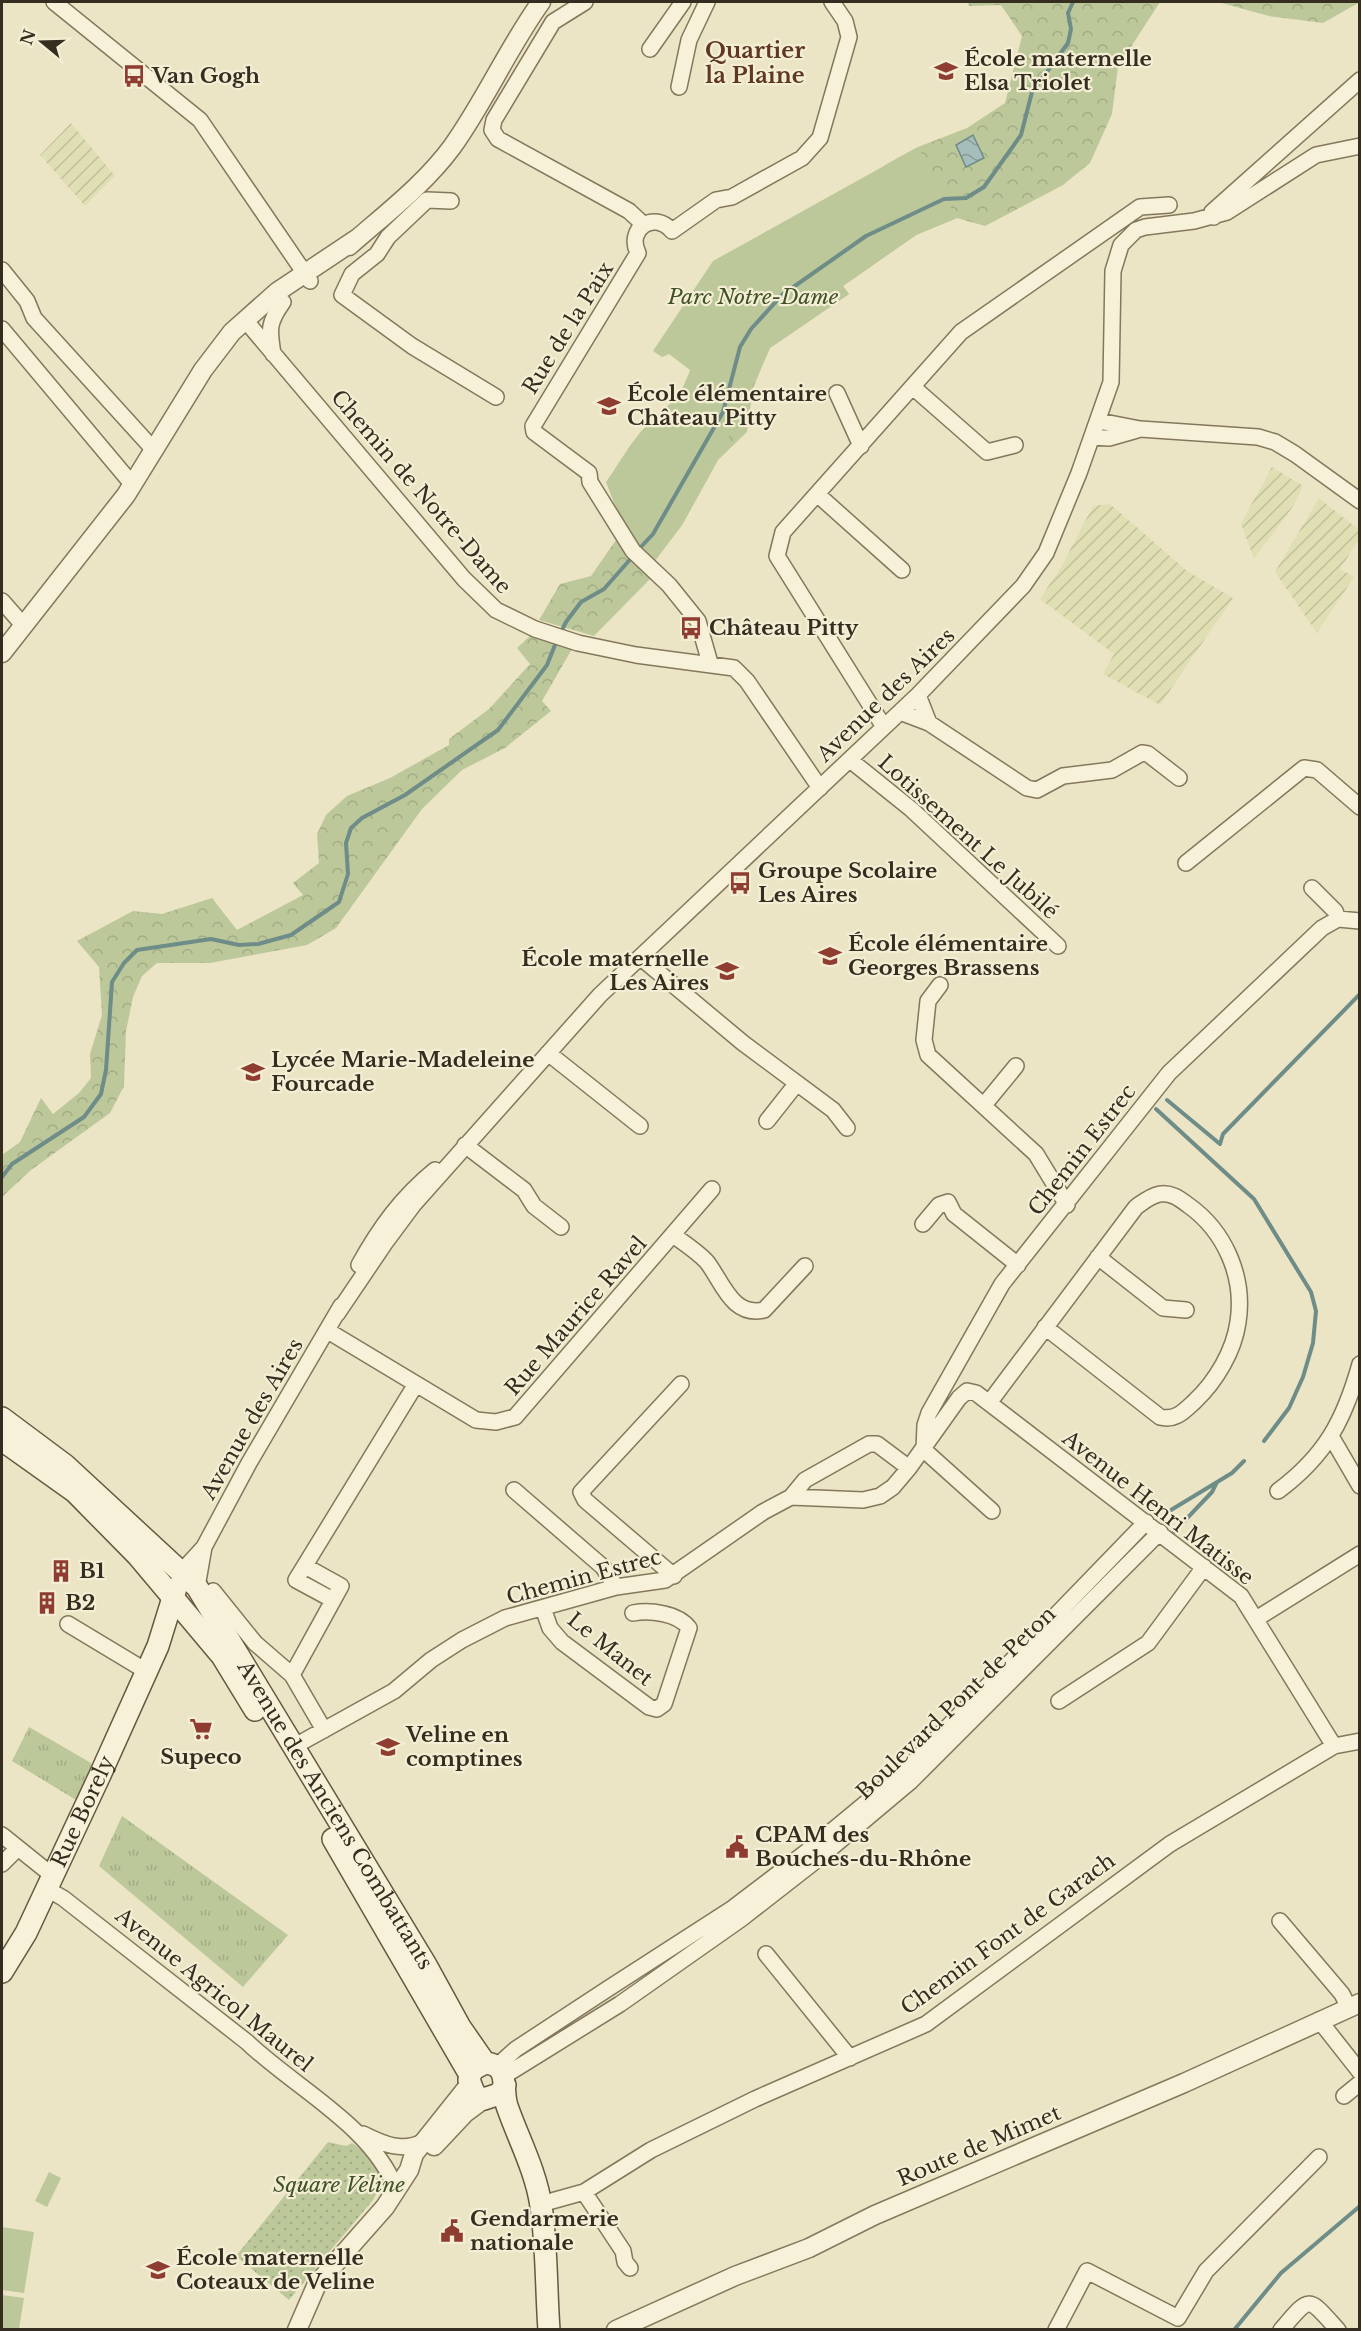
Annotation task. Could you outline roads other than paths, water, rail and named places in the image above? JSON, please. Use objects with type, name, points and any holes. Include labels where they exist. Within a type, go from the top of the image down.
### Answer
[{"type":"main road","name":"Avenue des Anciens Combattants","points":[[2,1418],[65,1465],[198,1580],[217,1620],[426,1965],[488,2081]]},
{"type":"main road","name":"Avenue des Anciens Combattants","points":[[2,1440],[75,1492],[145,1565],[176,1609],[222,1656],[488,2081]]},
{"type":"main road","points":[[145,1565],[198,1580],[176,1609],[217,1620]]},
{"type":"main road","name":"Rue Borely","points":[[2,1972],[50,1883],[176,1609]]},
{"type":"main road","points":[[488,2081],[505,2099],[521,2139],[541,2204],[549,2330]]},
{"type":"main road","points":[[488,2081],[529,2200],[537,2330]]},
{"type":"street","points":[[54,2],[200,120],[307,277]]},
{"type":"street","points":[[2,653],[72,566],[132,484],[189,393],[249,324],[358,238],[411,192],[452,147],[516,37],[541,2]]},
{"type":"street","points":[[585,2],[553,22],[494,120],[492,130],[498,140],[629,211],[643,224],[649,221],[662,222],[672,231],[716,200],[732,196],[802,158],[820,138],[849,37],[845,21],[832,2]]},
{"type":"street","points":[[650,48],[682,2]]},
{"type":"street","points":[[679,87],[689,40],[707,2]]},
{"type":"street","points":[[1214,217],[1212,212],[1217,205],[1240,188],[1359,80]]},
{"type":"street","name":"Avenue des Aires","points":[[198,1580],[204,1547],[249,1463],[337,1314],[385,1243],[465,1145],[600,995],[918,695],[1023,586],[1046,553],[1093,437],[1111,382],[1113,271],[1121,245],[1136,230],[1194,221],[1227,212],[1316,155],[1359,146]]},
{"type":"street","points":[[450,201],[427,200],[388,237],[377,254],[352,274],[342,295],[412,346],[496,397]]},
{"type":"street","points":[[884,727],[777,556],[783,532],[914,388],[961,332],[1140,207],[1169,206]]},
{"type":"street","name":"Rue de la Paix","points":[[643,224],[636,234],[638,253],[533,426],[534,432],[589,472],[590,482],[635,553],[680,597],[698,621],[710,663]]},
{"type":"street","points":[[2,270],[27,301],[34,318],[153,449]]},
{"type":"street","points":[[273,354],[269,330],[271,318],[307,277]]},
{"type":"street","points":[[249,324],[283,302]]},
{"type":"street","name":"Chemin de Notre-Dame","points":[[249,324],[464,579],[496,610],[535,629],[578,643],[636,655],[710,663],[734,668],[747,681],[820,788]]},
{"type":"street","points":[[2,329],[132,484]]},
{"type":"street","points":[[914,388],[987,452],[1015,446]]},
{"type":"street","points":[[837,393],[861,446]]},
{"type":"street","points":[[1099,421],[1140,429],[1258,437],[1275,442],[1359,501]]},
{"type":"street","points":[[1093,437],[1109,438],[1140,429]]},
{"type":"street","points":[[817,494],[902,570]]},
{"type":"street","points":[[2,601],[23,625]]},
{"type":"street","points":[[918,695],[928,723]]},
{"type":"street","points":[[900,712],[928,723],[1027,788],[1037,790],[1063,776],[1112,770],[1142,753],[1148,754],[1179,778]]},
{"type":"street","name":"Lotissement Le Jubilé","points":[[850,760],[911,809],[1058,946]]},
{"type":"street","points":[[1186,863],[1304,768],[1317,770],[1359,807]]},
{"type":"street","points":[[1312,888],[1335,911],[1338,919],[1359,921]]},
{"type":"street","name":"Chemin Estrec","points":[[924,1450],[925,1425],[929,1413],[975,1328],[1002,1284],[1067,1205],[1169,1073],[1322,928],[1338,919]]},
{"type":"street","points":[[640,957],[833,1110],[847,1128]]},
{"type":"street","points":[[940,985],[928,1000],[924,1040],[928,1055],[1036,1154],[1067,1205]]},
{"type":"street","points":[[548,1053],[640,1126]]},
{"type":"street","points":[[984,1105],[1016,1066]]},
{"type":"street","points":[[767,1121],[797,1083]]},
{"type":"street","points":[[465,1145],[524,1190],[534,1206],[561,1227]]},
{"type":"street","name":"Rue Maurice Ravel","points":[[328,1330],[476,1420],[496,1422],[515,1417],[712,1189]]},
{"type":"street","points":[[989,1403],[1045,1327],[1136,1207],[1148,1198],[1171,1194],[1212,1226],[1224,1243],[1239,1288],[1239,1306],[1233,1341],[1206,1390],[1179,1416],[1170,1420],[1160,1418],[1045,1327]]},
{"type":"street","points":[[923,1224],[939,1204],[948,1202],[954,1214],[1018,1265]]},
{"type":"street","points":[[673,1235],[706,1261],[728,1297],[745,1310],[764,1310],[805,1266]]},
{"type":"street","points":[[1098,1257],[1163,1308],[1186,1310]]},
{"type":"street","points":[[1278,1491],[1296,1478],[1332,1438],[1344,1414],[1359,1364]]},
{"type":"street","points":[[294,1671],[333,1600],[296,1580],[416,1383]]},
{"type":"street","points":[[674,1576],[585,1500],[581,1492],[681,1384]]},
{"type":"street","name":"Avenue Henri Matisse","points":[[924,1450],[959,1398],[967,1391],[976,1393],[1241,1596],[1334,1746]]},
{"type":"street","points":[[1332,1438],[1358,1477]]},
{"type":"street","name":"Chemin Estrec","points":[[293,1748],[394,1691],[430,1660],[462,1640],[506,1618],[616,1587],[665,1580],[674,1576],[763,1512],[791,1497],[805,1480],[869,1444],[878,1444],[909,1468]]},
{"type":"street","points":[[791,1497],[863,1500],[880,1496],[893,1487],[924,1450],[992,1511]]},
{"type":"street","points":[[514,1490],[603,1567],[616,1587]]},
{"type":"street","name":"Boulevard Pont de Peton","points":[[488,2081],[516,2049],[733,1908],[809,1850],[907,1769],[1146,1522]]},
{"type":"street","name":"Boulevard Pont de Peton","points":[[488,2081],[526,2065],[620,2004],[741,1919],[818,1859],[911,1781],[1160,1532]]},
{"type":"street","points":[[1256,1619],[1359,1554]]},
{"type":"street","points":[[1059,1701],[1148,1643],[1204,1568]]},
{"type":"street","points":[[198,1580],[255,1643],[294,1671],[324,1730]]},
{"type":"street","name":"Le Manet","points":[[543,1608],[550,1628],[562,1642],[649,1707],[657,1709],[664,1704],[689,1628],[684,1621],[649,1610],[633,1613]]},
{"type":"street","points":[[68,1624],[146,1671]]},
{"type":"street","name":"Chemin Font de Garach","points":[[541,2204],[584,2192],[651,2150],[755,2099],[926,2024],[1170,1844],[1334,1746],[1359,1741]]},
{"type":"street","name":"Avenue Agricol Maurel","points":[[2,1835],[63,1898],[247,2042],[270,2064],[352,2129],[382,2161],[396,2189]]},
{"type":"street","points":[[2,1864],[17,1849]]},
{"type":"street","points":[[1280,1921],[1354,2006]]},
{"type":"street","points":[[766,1954],[850,2058]]},
{"type":"street","name":"Route de Mimet","points":[[616,2330],[1184,2083],[1354,2006]]},
{"type":"street","points":[[1319,2020],[1359,2072]]},
{"type":"street","points":[[297,2330],[317,2284],[384,2207],[409,2170],[414,2154],[424,2141],[488,2081]]},
{"type":"street","points":[[409,2170],[423,2159],[465,2113],[488,2081]]},
{"type":"street","points":[[1344,2096],[1359,2083]]},
{"type":"street","name":"Avenue Agricol Maurel","points":[[352,2129],[396,2148],[415,2146],[424,2141]]},
{"type":"street","points":[[1056,2330],[1088,2271],[1178,2318],[1206,2271],[1319,2157]]},
{"type":"street","points":[[584,2192],[623,2251],[625,2262],[630,2268]]},
{"type":"street","points":[[1281,2330],[1303,2304],[1308,2302],[1315,2305],[1338,2330]]},
{"type":"water","points":[[973,135],[984,158],[966,167],[956,145]]},
{"type":"waterway","points":[[639,549],[653,534],[723,412],[740,347],[751,329],[782,295],[866,236],[944,199],[966,198],[984,187],[1021,135],[1032,92],[1068,43],[1071,29],[1068,13],[1073,2]]},
{"type":"waterway","points":[[560,634],[581,602],[604,589],[634,555]]},
{"type":"waterway","points":[[2,1177],[12,1164],[84,1117],[101,1094],[106,1070],[112,982],[124,963],[137,950],[211,939],[239,945],[258,944],[291,935],[339,902],[348,874],[346,843],[351,828],[362,818],[405,795],[498,730],[547,665],[557,640]]},
{"type":"waterway","points":[[1167,1100],[1220,1144],[1223,1134],[1360,994]]},
{"type":"waterway","points":[[1156,1109],[1254,1199],[1311,1292],[1316,1311],[1313,1343],[1303,1377],[1289,1408],[1264,1441]]},
{"type":"waterway","points":[[1171,1510],[1232,1473],[1244,1461]]},
{"type":"waterway","points":[[1174,1532],[1212,1492],[1217,1482]]},
{"type":"waterway","points":[[1234,2330],[1281,2273],[1360,2206]]},
{"type":"place","name":"École maternelle Elsa Triolet","points":[[946,71]]},
{"type":"place","name":"Van Gogh","points":[[134,76]]},
{"type":"place","name":"École élémentaire Château Pitty","points":[[609,406]]},
{"type":"place","name":"Château Pitty","points":[[691,628]]},
{"type":"place","name":"Groupe Scolaire Les Aires","points":[[740,883]]},
{"type":"place","name":"École élémentaire Georges Brassens","points":[[830,956]]},
{"type":"place","name":"École maternelle Les Aires","points":[[727,971]]},
{"type":"place","name":"Lycée Marie-Madeleine Fourcade","points":[[253,1072]]},
{"type":"place","name":"B1","points":[[61,1571]]},
{"type":"place","name":"B2","points":[[47,1603]]},
{"type":"place","name":"Supeco","points":[[201,1729]]},
{"type":"place","name":"Veline en comptines","points":[[388,1747]]},
{"type":"place","name":"CPAM des Bouches-du-Rhône","points":[[737,1847]]},
{"type":"place","name":"Gendarmerie nationale","points":[[452,2231]]},
{"type":"place","name":"École maternelle Coteaux de Veline","points":[[158,2270]]},
{"type":"district","name":"Quartier la Plaine","points":[[755,62]]},
{"type":"park label","name":"Parc Notre-Dame","points":[[753,297]]},
{"type":"park label","name":"Square Veline","points":[[339,2185]]}]
